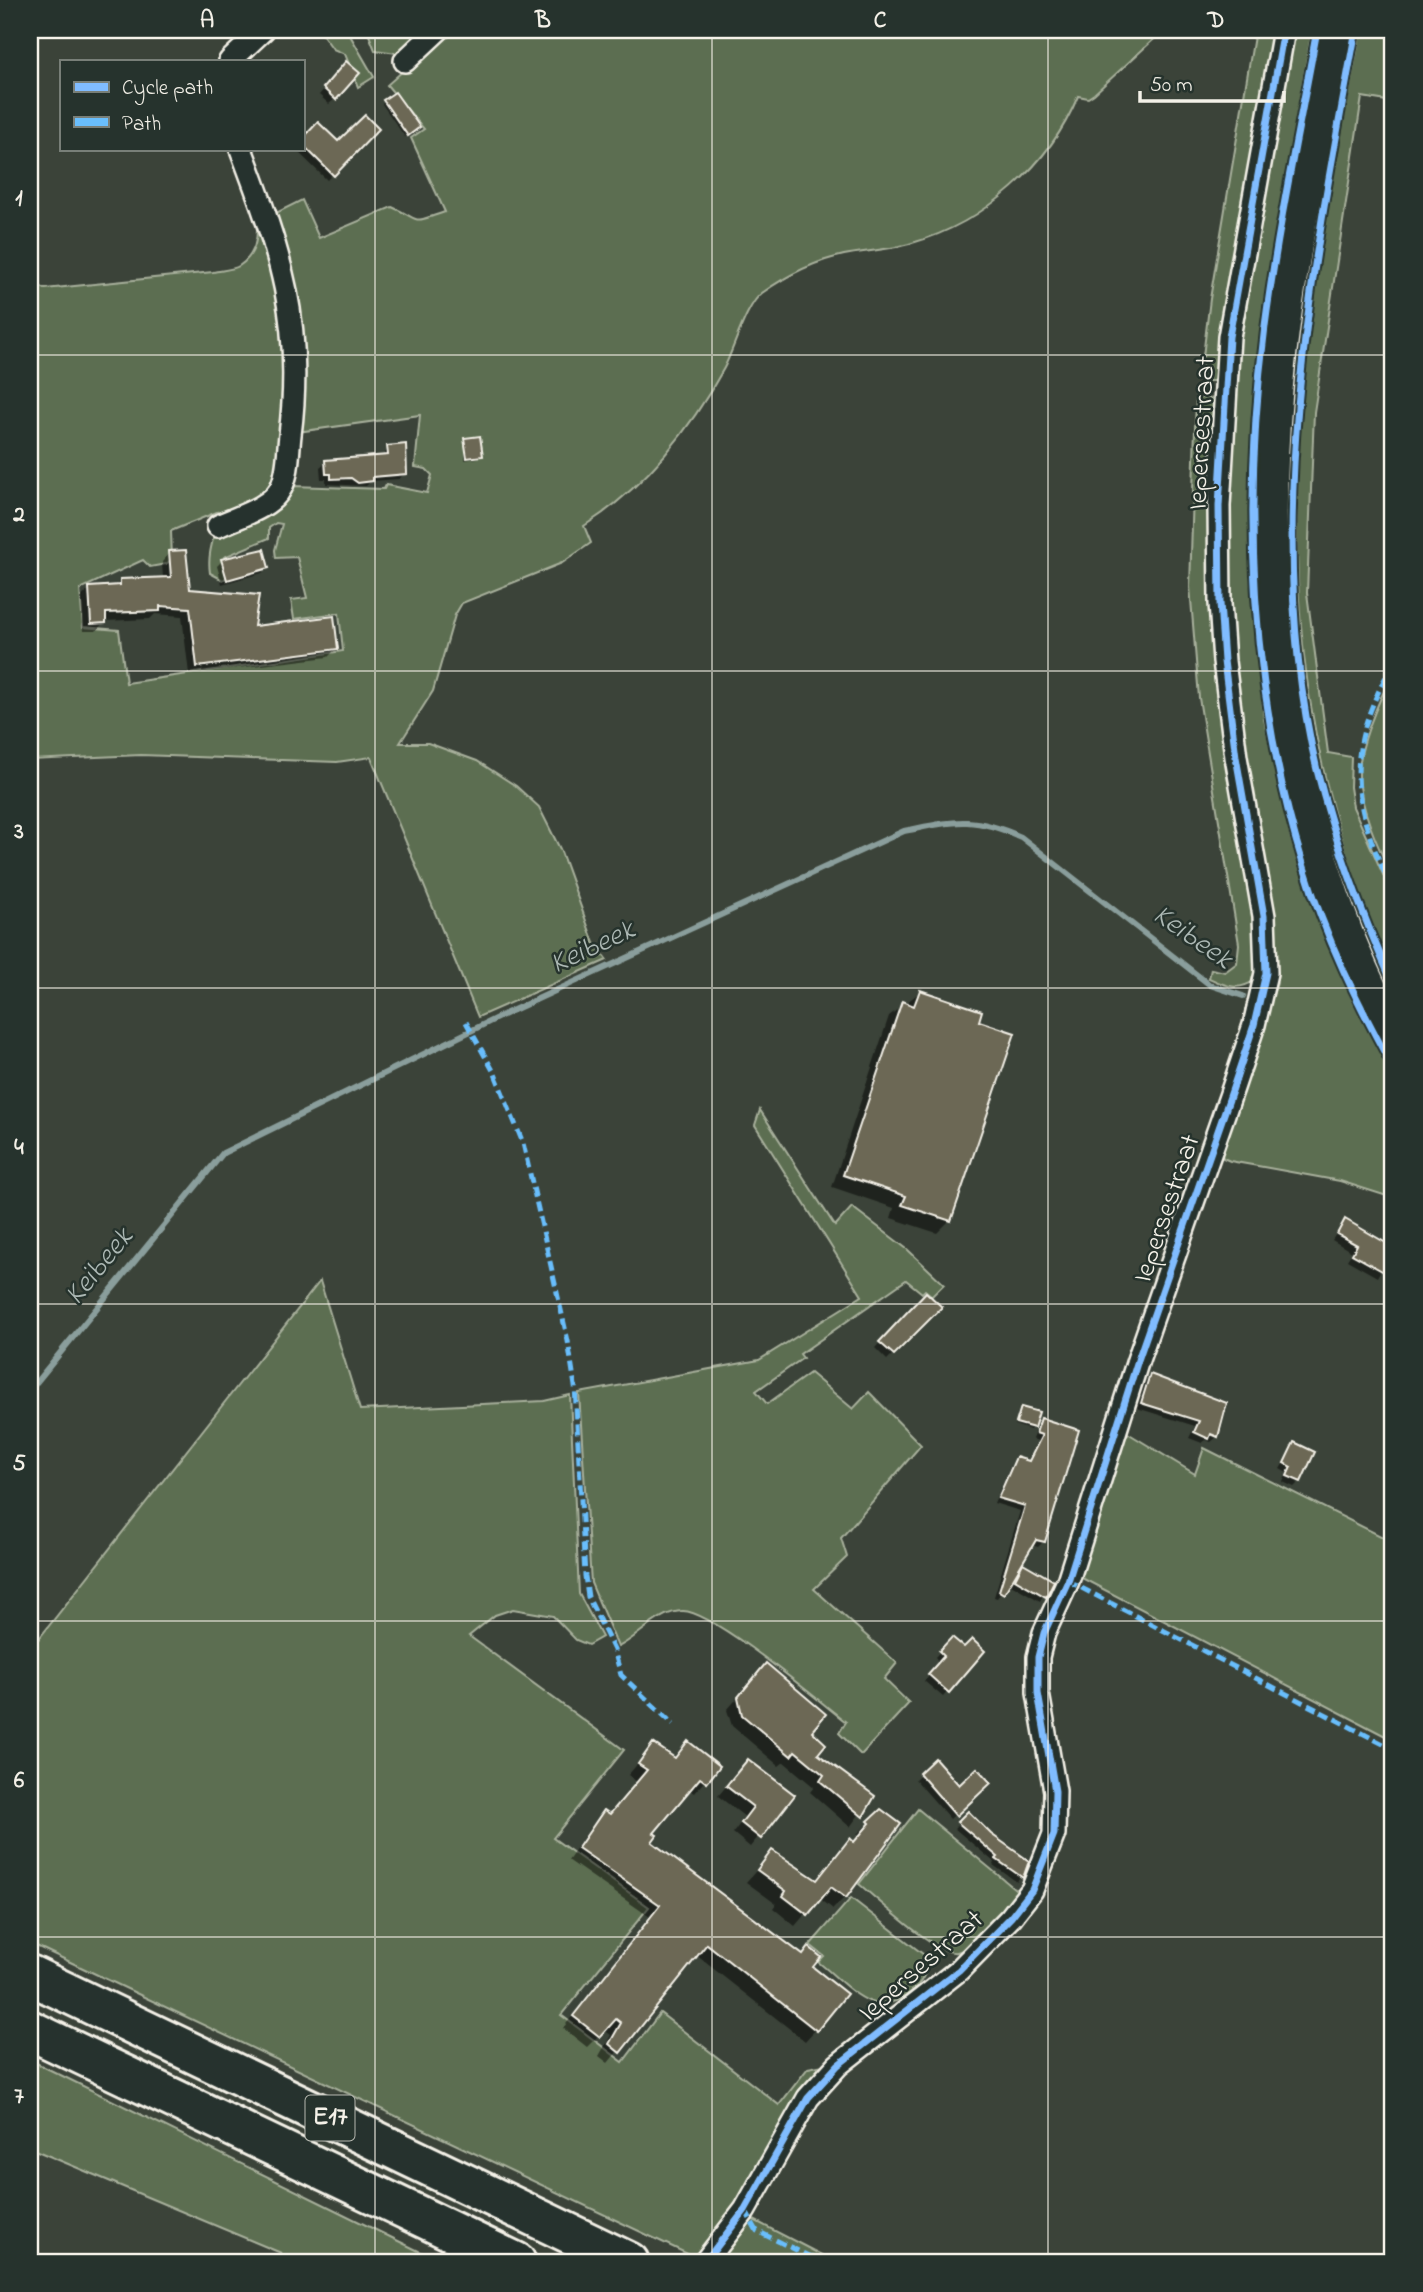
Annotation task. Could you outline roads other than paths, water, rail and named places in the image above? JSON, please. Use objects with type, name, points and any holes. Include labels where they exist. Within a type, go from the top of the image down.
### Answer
[{"type":"highway","name":"E17","points":[[30,1975],[629,2262]]},
{"type":"highway","name":"E17","points":[[30,2030],[516,2262]]},
{"type":"main road","points":[[1337,30],[1308,173],[1276,387],[1269,542],[1272,604],[1280,688],[1306,816],[1353,952],[1393,1036]]},
{"type":"street","points":[[231,60],[263,30]]},
{"type":"street","points":[[405,61],[438,30]]},
{"type":"street","name":"Iepersestraat","points":[[705,2262],[745,2210],[808,2098],[838,2066],[959,1970],[1011,1917],[1032,1890],[1054,1834],[1055,1791],[1038,1693],[1038,1657],[1044,1633],[1068,1581],[1138,1360],[1254,1025],[1266,973],[1265,916],[1236,757],[1224,661],[1219,506],[1229,337],[1284,30]]},
{"type":"street","points":[[218,526],[265,504],[281,488],[292,426],[295,374],[292,310],[270,226],[241,150]]},
{"type":"waterway","name":"Keibeek","points":[[30,1390],[223,1153],[507,1013],[904,831],[963,822],[989,825],[1021,837],[1210,985],[1243,996]]}]
